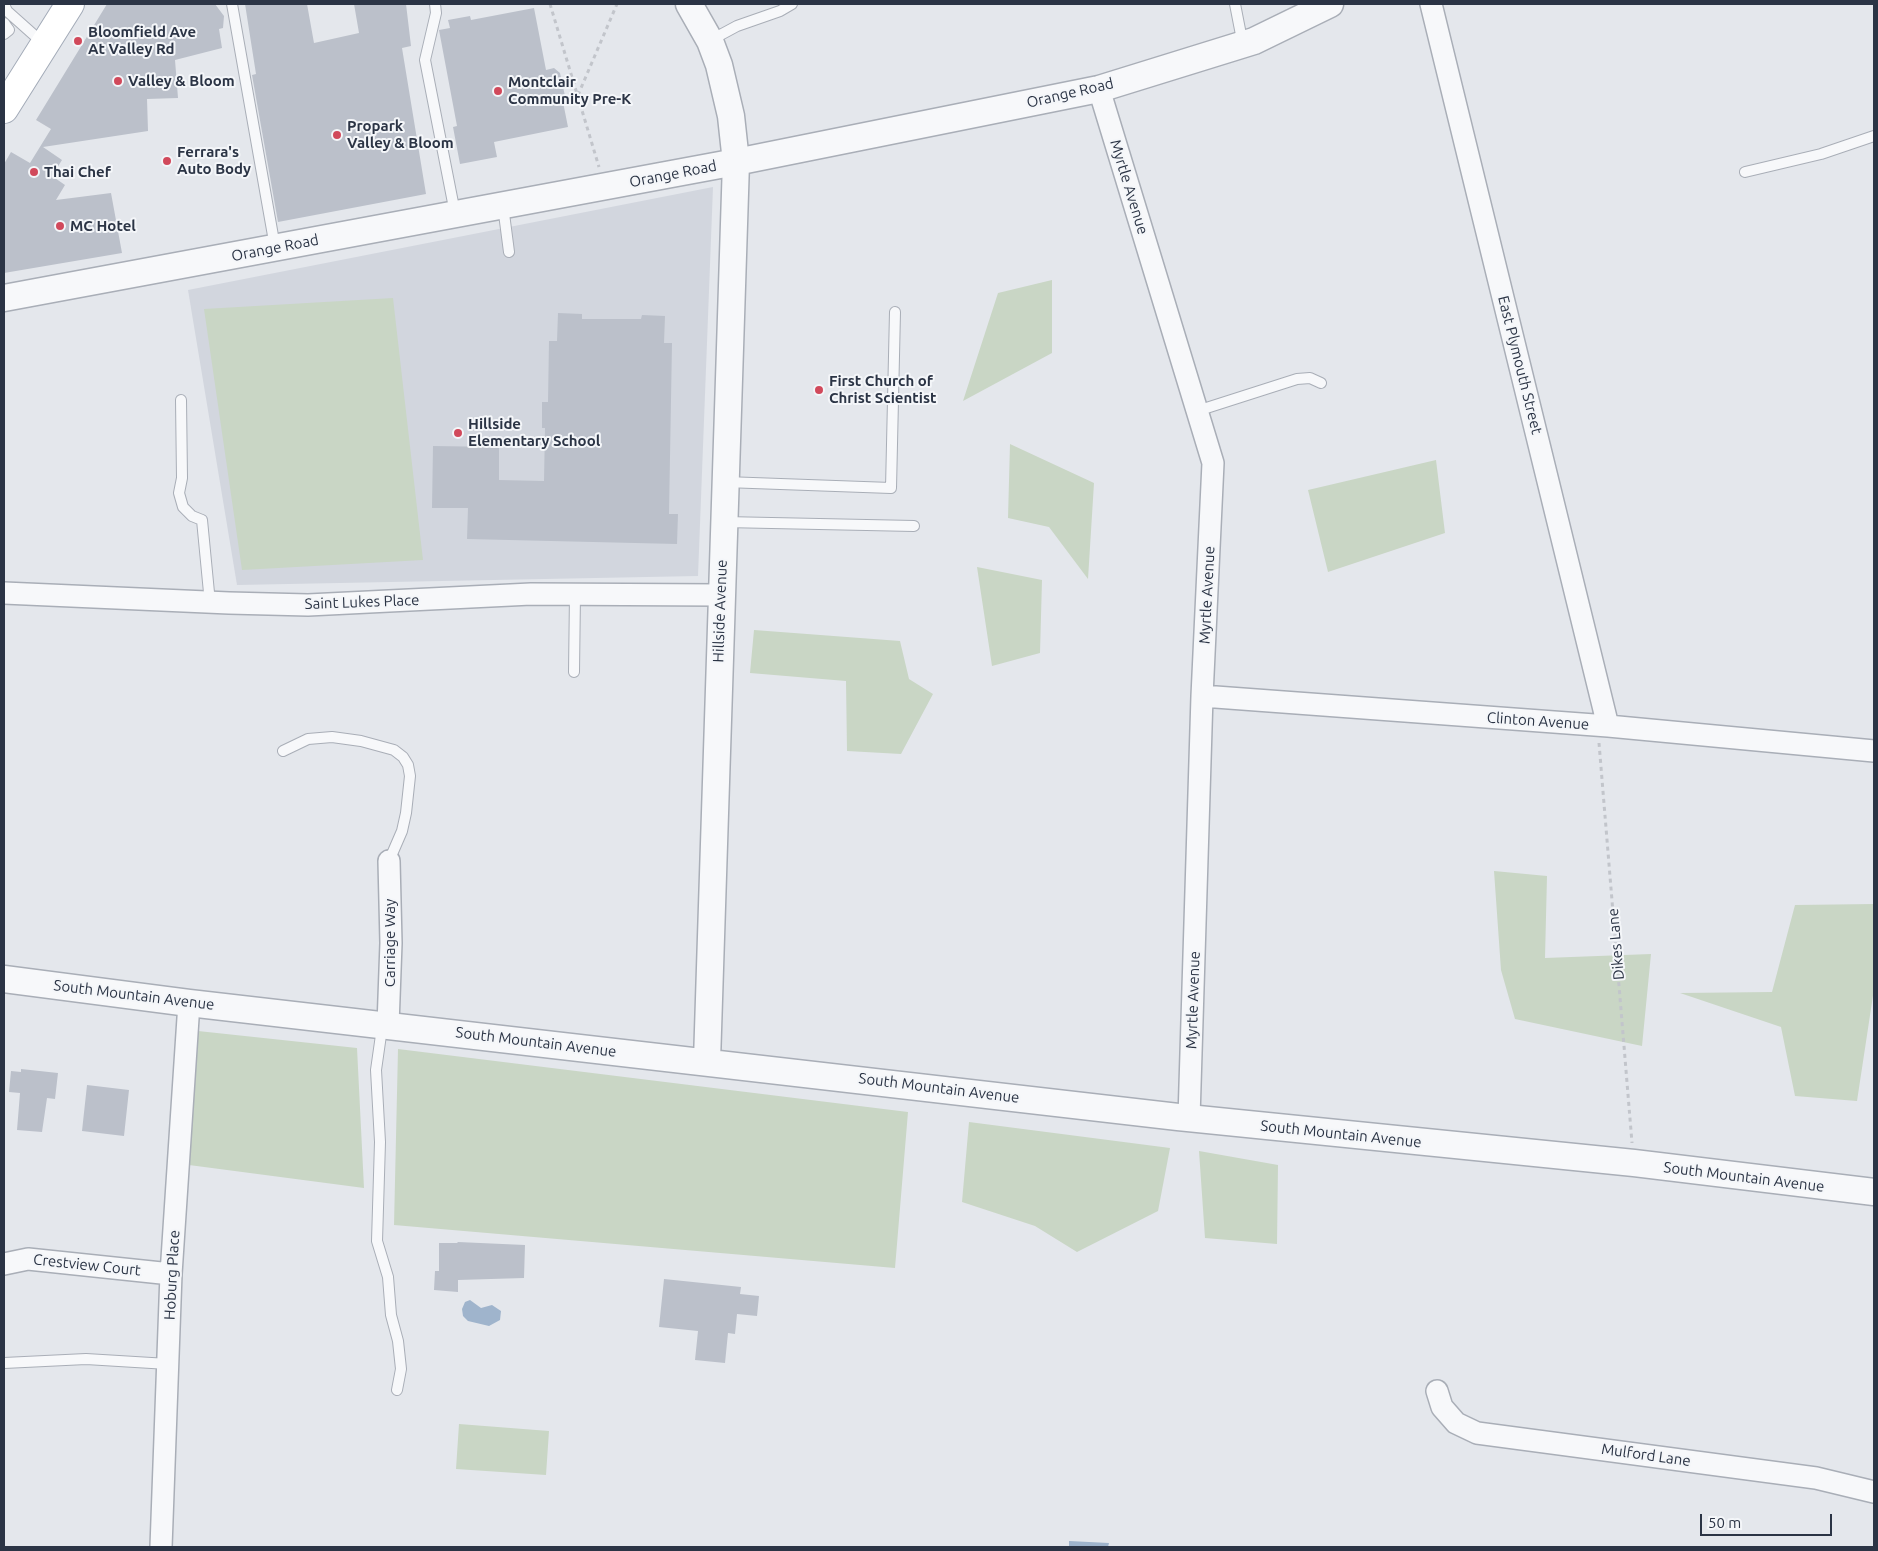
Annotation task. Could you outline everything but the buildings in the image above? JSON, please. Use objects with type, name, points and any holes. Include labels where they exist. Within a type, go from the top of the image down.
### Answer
[{"type":"main road","points":[[10,93],[70,4]]},
{"type":"street","name":"Hillside Avenue","points":[[689,4],[710,41],[719,65],[731,116],[736,162],[720,595],[707,1061]]},
{"type":"street","name":"Orange Road","points":[[4,298],[736,162],[1099,88],[1243,45],[1330,4]]},
{"type":"street","name":"East Plymouth Street","points":[[1431,4],[1603,726]]},
{"type":"street","name":"Myrtle Avenue","points":[[1099,88],[1213,463],[1202,696],[1189,1118]]},
{"type":"street","name":"Saint Lukes Place","points":[[4,593],[210,603],[308,605],[531,594],[720,595]]},
{"type":"street","name":"Clinton Avenue","points":[[1202,696],[1603,726],[1874,750]]},
{"type":"street","name":"Carriage Way","points":[[388,1025],[391,943],[389,862]]},
{"type":"street","name":"South Mountain Avenue","points":[[4,979],[189,1003],[707,1061],[1189,1118],[1634,1163],[1874,1192]]},
{"type":"street","name":"Hoburg Place","points":[[162,1547],[171,1274],[189,1003]]},
{"type":"street","name":"Crestview Court","points":[[4,1264],[28,1258],[171,1274]]},
{"type":"street","name":"Mulford Lane","points":[[1437,1391],[1442,1407],[1456,1422],[1477,1433],[1816,1478],[1874,1492]]},
{"type":"lane","points":[[232,4],[275,248]]},
{"type":"lane","points":[[435,4],[436,13],[425,60],[455,214]]},
{"type":"lane","points":[[710,41],[737,26],[780,11],[792,4]]},
{"type":"lane","points":[[1235,4],[1243,45]]},
{"type":"lane","points":[[5,9],[44,45]]},
{"type":"lane","points":[[4,22],[9,30],[4,34]]},
{"type":"lane","points":[[1745,172],[1821,154],[1874,136]]},
{"type":"lane","points":[[503,205],[509,252]]},
{"type":"lane","points":[[724,482],[891,488],[895,312]]},
{"type":"lane","points":[[1197,411],[1297,379],[1310,378],[1321,383]]},
{"type":"lane","points":[[181,400],[182,478],[179,493],[183,507],[192,516],[202,520],[210,603]]},
{"type":"lane","points":[[723,522],[914,526]]},
{"type":"lane","points":[[574,672],[575,594]]},
{"type":"lane","points":[[284,751],[308,739],[332,737],[369,743],[394,750],[403,757],[408,765],[410,776],[406,813],[402,831],[389,862]]},
{"type":"lane","points":[[388,1025],[381,1035],[376,1070],[380,1142],[377,1240],[388,1277],[391,1315],[398,1341],[401,1368],[397,1390]]},
{"type":"lane","points":[[4,1363],[86,1359],[168,1364]]},
{"type":"path","points":[[550,4],[604,186]]},
{"type":"path","points":[[578,95],[618,4]]},
{"type":"path","name":"Dikes Lane","points":[[1603,726],[1634,1163]]},
{"type":"shaded area","name":"Hillside Elementary School","points":[[713,187],[698,576],[237,585],[188,290]]},
{"type":"green space","points":[[1052,280],[1052,353],[963,401],[998,293]]},
{"type":"green space","points":[[393,298],[423,560],[242,570],[204,309]]},
{"type":"green space","points":[[1010,444],[1094,483],[1088,579],[1049,527],[1008,518]]},
{"type":"green space","points":[[1436,460],[1445,533],[1328,572],[1308,490]]},
{"type":"green space","points":[[977,567],[1042,580],[1040,653],[992,666]]},
{"type":"green space","points":[[754,630],[900,641],[909,679],[933,694],[901,754],[847,751],[846,681],[750,673]]},
{"type":"green space","points":[[1494,871],[1547,876],[1545,958],[1651,954],[1642,1046],[1515,1019],[1501,970]]},
{"type":"green space","points":[[1874,904],[1874,989],[1857,1101],[1795,1096],[1781,1027],[1680,993],[1772,992],[1795,905]]},
{"type":"green space","points":[[198,1031],[357,1048],[364,1188],[189,1165]]},
{"type":"green space","points":[[398,1049],[908,1112],[895,1268],[394,1225]]},
{"type":"green space","points":[[969,1122],[1170,1148],[1158,1211],[1077,1252],[1035,1226],[962,1202]]},
{"type":"green space","points":[[1199,1151],[1278,1165],[1277,1244],[1205,1238]]},
{"type":"green space","points":[[459,1424],[549,1431],[546,1475],[456,1469]]},
{"type":"water","points":[[470,1300],[481,1308],[492,1305],[501,1311],[500,1320],[489,1326],[468,1321],[463,1316],[462,1309],[465,1302]]},
{"type":"water","points":[[1069,1541],[1109,1543],[1108,1547],[1069,1547]]},
{"type":"place","name":"Bloomfield Ave At Valley Rd","points":[[78,41]]},
{"type":"place","name":"Valley & Bloom","points":[[118,81]]},
{"type":"place","name":"Montclair Community Pre-K","points":[[498,91]]},
{"type":"place","name":"Propark Valley & Bloom","points":[[337,135]]},
{"type":"place","name":"Ferrara's Auto Body","points":[[167,161]]},
{"type":"place","name":"Thai Chef","points":[[34,172]]},
{"type":"place","name":"MC Hotel","points":[[60,226]]},
{"type":"place","name":"First Church of Christ Scientist","points":[[819,390]]},
{"type":"place","name":"Hillside Elementary School","points":[[458,433]]}]
